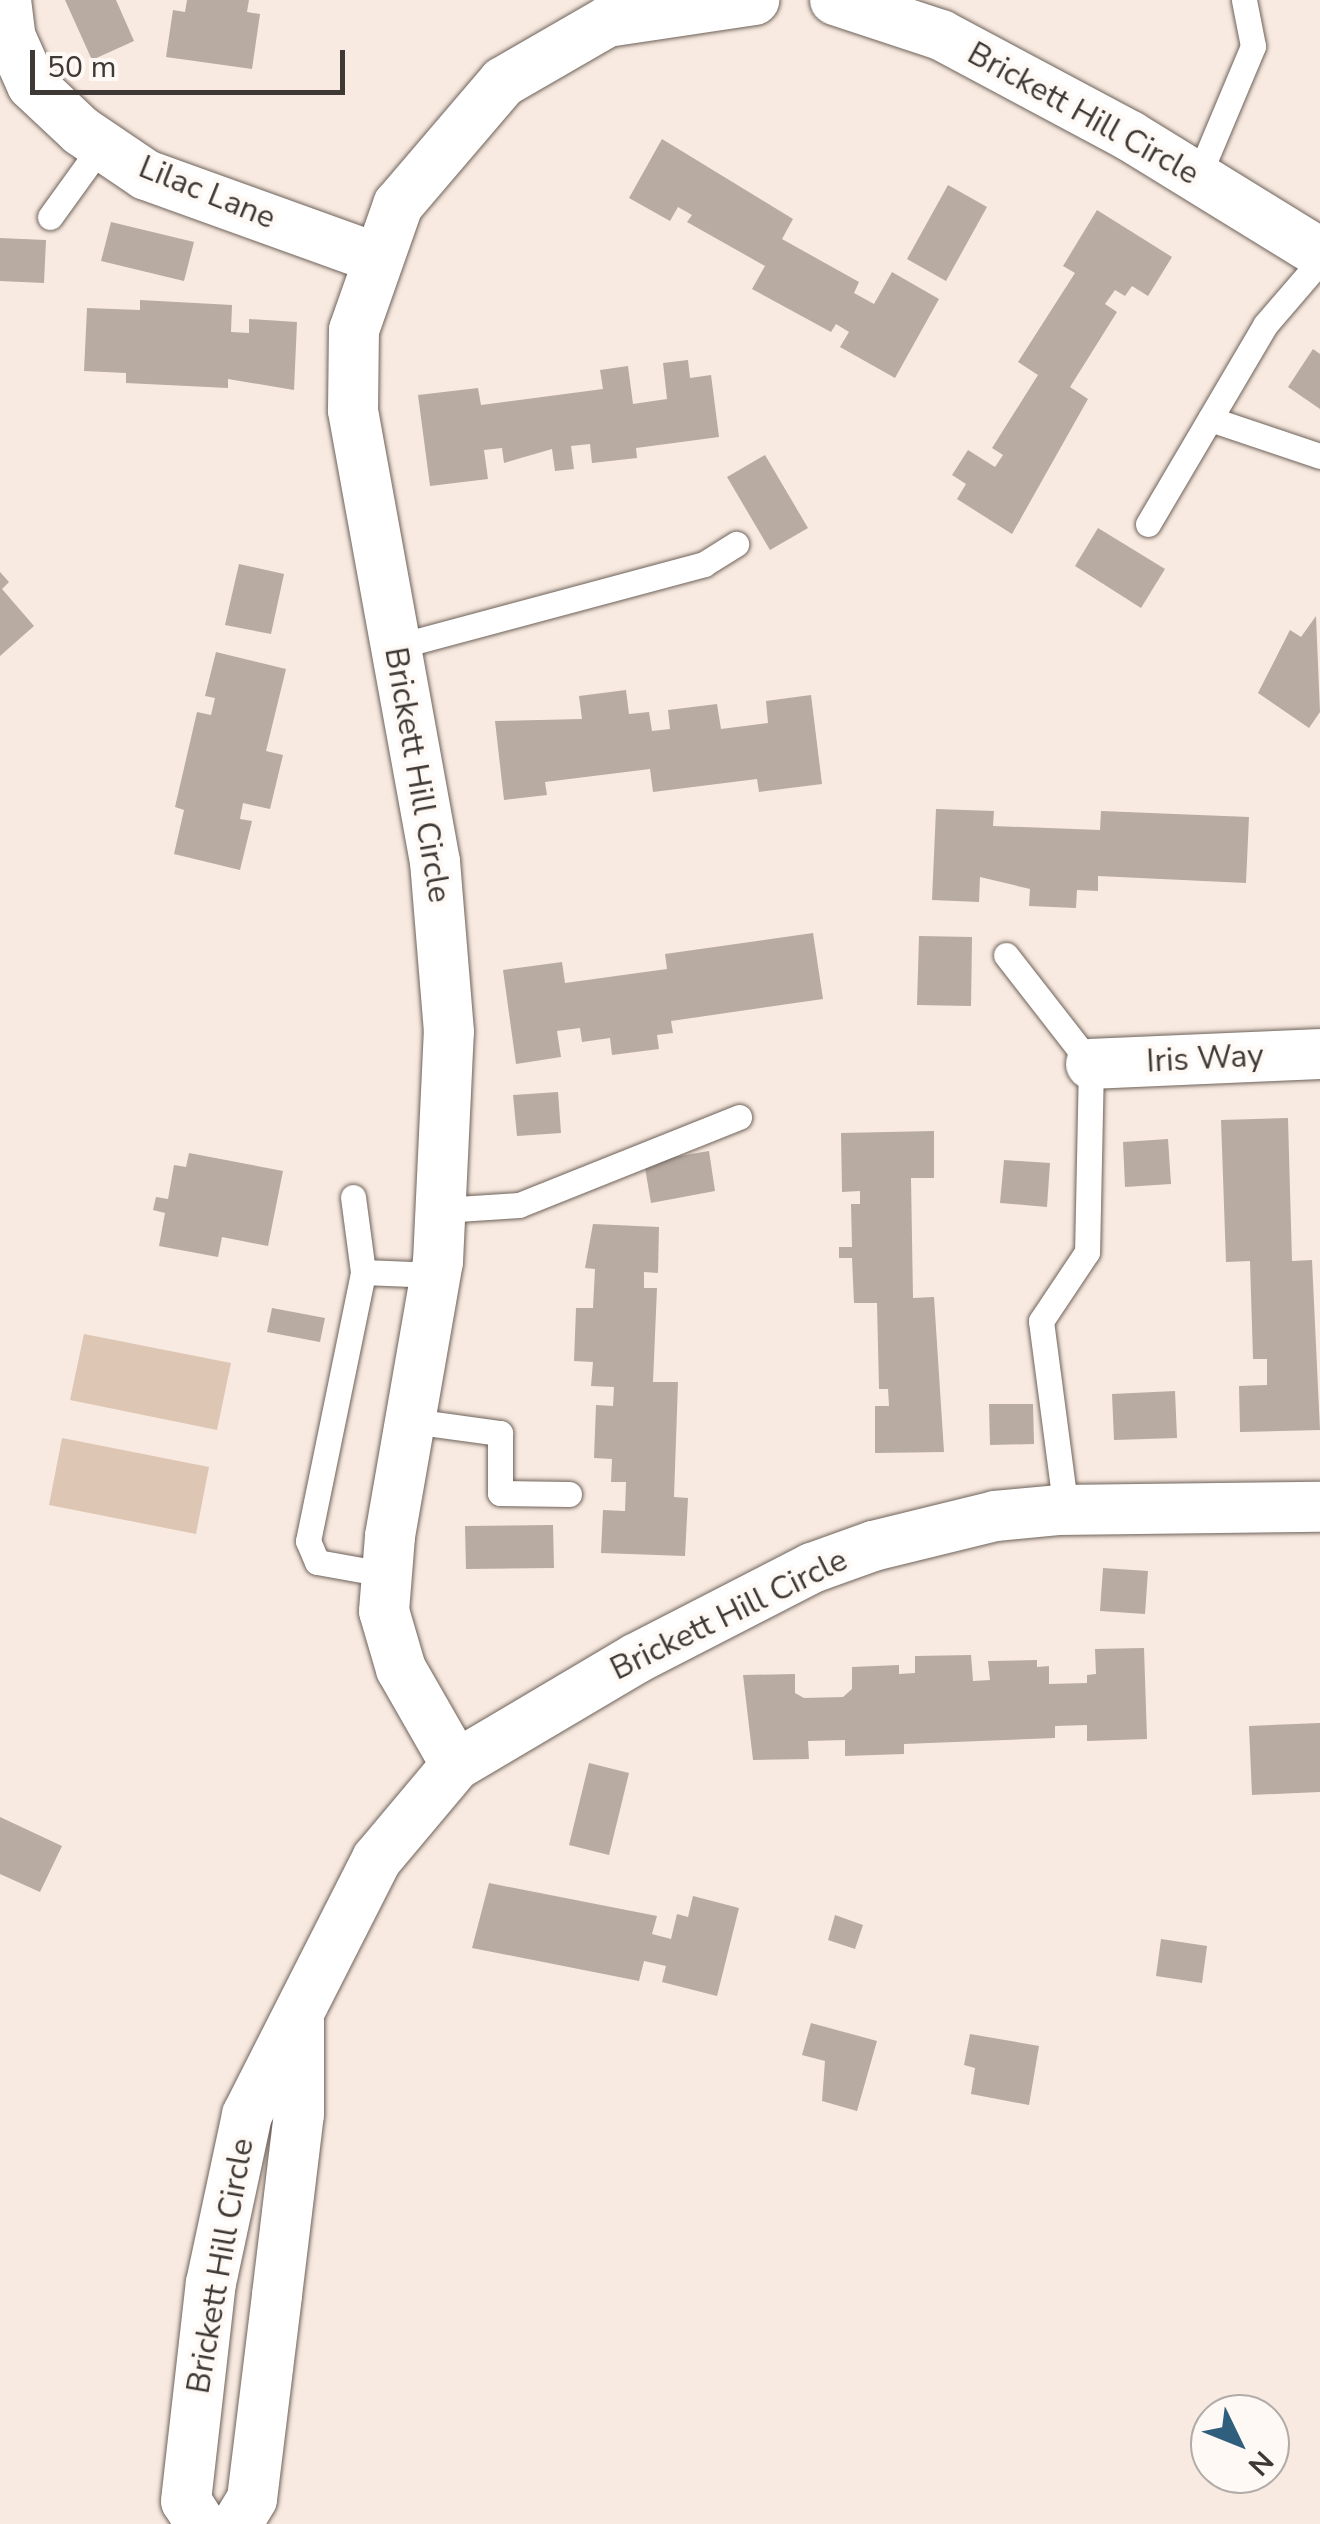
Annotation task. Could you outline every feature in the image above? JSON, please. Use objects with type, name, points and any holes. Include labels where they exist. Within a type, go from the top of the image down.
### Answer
[{"type":"street","name":"Lilac Lane","points":[[6,0],[10,38],[32,85],[102,145],[146,175],[374,257]]},
{"type":"street","name":"Brickett Hill Circle","points":[[456,1765],[401,1670],[384,1611],[384,1574],[436,1276],[449,1032],[443,928],[353,410],[354,330],[374,257],[432,159],[502,82],[607,22],[754,0]]},
{"type":"street","name":"Brickett Hill Circle","points":[[835,0],[941,35],[1198,177],[1320,257]]},
{"type":"street","name":"Iris Way","points":[[1091,1064],[1320,1054]]},
{"type":"street","name":"Brickett Hill Circle","points":[[201,2524],[186,2501],[211,2283],[247,2114],[377,1859],[456,1765],[530,1715],[812,1568],[936,1528],[1066,1510],[1320,1506]]},
{"type":"street","name":"Brickett Hill Circle","points":[[236,2524],[252,2499],[268,2370],[299,2114],[299,2016]]},
{"type":"lane","points":[[1198,177],[1253,46],[1244,0]]},
{"type":"lane","points":[[50,217],[102,145]]},
{"type":"lane","points":[[1148,524],[1265,324],[1320,257]]},
{"type":"lane","points":[[1210,420],[1320,456]]},
{"type":"lane","points":[[396,647],[704,564],[736,544]]},
{"type":"lane","points":[[1006,956],[1091,1064],[1088,1252],[1041,1321],[1066,1510]]},
{"type":"lane","points":[[442,1210],[519,1205],[739,1117]]},
{"type":"lane","points":[[352,1196],[363,1272],[308,1542],[317,1562],[384,1574]]},
{"type":"lane","points":[[363,1272],[436,1276]]},
{"type":"lane","points":[[412,1421],[500,1432],[500,1492],[569,1494]]},
{"type":"shaded area","points":[[84,1334],[231,1363],[217,1430],[70,1400]]},
{"type":"shaded area","points":[[62,1438],[209,1467],[196,1534],[49,1505]]},
{"type":"building","points":[[65,0],[116,0],[134,41],[92,60]]},
{"type":"building","points":[[187,0],[249,0],[247,12],[260,14],[252,69],[166,57],[173,10],[185,12]]},
{"type":"building","points":[[662,139],[793,219],[782,239],[859,282],[854,293],[874,304],[892,272],[939,299],[895,378],[840,347],[849,332],[836,324],[831,332],[752,289],[765,266],[687,222],[692,215],[678,207],[670,221],[629,198]]},
{"type":"building","points":[[948,185],[987,207],[946,281],[907,259]]},
{"type":"building","points":[[1097,210],[1172,257],[1148,296],[1132,286],[1125,296],[1115,290],[1105,304],[1117,312],[1070,387],[1088,399],[1012,534],[957,499],[966,484],[952,475],[968,450],[995,467],[1003,455],[992,448],[1038,375],[1018,362],[1075,273],[1063,266]]},
{"type":"building","points":[[111,222],[194,242],[184,281],[101,261]]},
{"type":"building","points":[[0,238],[46,240],[44,283],[0,281]]},
{"type":"building","points":[[140,300],[232,305],[231,332],[249,333],[249,319],[297,322],[294,390],[228,379],[228,388],[126,383],[126,373],[84,371],[87,308],[140,310]]},
{"type":"building","points":[[1313,349],[1320,354],[1320,409],[1288,387]]},
{"type":"building","points":[[688,360],[690,378],[711,375],[719,437],[636,448],[637,458],[592,463],[590,444],[571,446],[574,469],[555,471],[552,449],[504,463],[502,448],[484,450],[488,479],[430,486],[418,395],[478,388],[481,405],[603,389],[600,370],[628,366],[633,404],[667,399],[663,363]]},
{"type":"building","points":[[765,455],[808,528],[770,550],[727,477]]},
{"type":"building","points":[[1098,528],[1165,569],[1141,608],[1075,566]]},
{"type":"building","points":[[239,564],[284,574],[271,634],[225,625]]},
{"type":"building","points":[[0,572],[9,582],[2,589],[34,626],[0,656]]},
{"type":"building","points":[[1316,616],[1320,712],[1309,728],[1258,693],[1290,630],[1301,637]]},
{"type":"building","points":[[216,652],[286,669],[266,751],[283,755],[270,809],[243,803],[240,819],[252,821],[240,870],[174,854],[184,810],[175,807],[197,712],[211,715],[215,698],[205,696]]},
{"type":"building","points":[[626,690],[629,714],[649,712],[652,731],[670,729],[668,710],[717,704],[721,729],[768,723],[766,701],[811,695],[822,784],[759,792],[757,779],[653,792],[650,769],[545,782],[547,795],[504,800],[495,721],[582,719],[579,696]]},
{"type":"building","points":[[936,809],[994,811],[993,826],[1100,830],[1101,811],[1249,817],[1246,883],[1098,876],[1098,891],[1077,890],[1076,908],[1029,906],[1030,889],[980,877],[979,902],[932,900]]},
{"type":"building","points":[[813,933],[823,999],[671,1021],[673,1033],[657,1035],[659,1049],[612,1055],[610,1038],[582,1042],[580,1028],[557,1031],[561,1057],[516,1064],[503,970],[562,962],[565,983],[667,969],[665,954]]},
{"type":"building","points":[[919,936],[972,937],[971,1006],[917,1005]]},
{"type":"building","points":[[558,1092],[561,1133],[517,1136],[513,1095]]},
{"type":"building","points":[[1288,1118],[1292,1261],[1312,1260],[1320,1430],[1240,1432],[1239,1386],[1267,1385],[1267,1359],[1253,1359],[1250,1261],[1226,1262],[1221,1120]]},
{"type":"building","points":[[934,1131],[934,1178],[911,1178],[913,1298],[934,1297],[944,1452],[875,1453],[875,1406],[889,1406],[888,1389],[879,1389],[877,1303],[854,1303],[852,1258],[839,1258],[839,1247],[852,1247],[851,1204],[860,1204],[860,1191],[842,1192],[841,1133]]},
{"type":"building","points":[[1168,1139],[1171,1184],[1125,1187],[1123,1142]]},
{"type":"building","points":[[709,1151],[715,1191],[651,1203],[644,1162]]},
{"type":"building","points":[[189,1153],[283,1171],[268,1246],[222,1237],[218,1257],[159,1246],[165,1213],[153,1210],[156,1197],[168,1199],[174,1165],[186,1167]]},
{"type":"building","points":[[1004,1160],[1050,1163],[1047,1207],[1000,1203]]},
{"type":"building","points":[[593,1224],[659,1227],[658,1273],[644,1272],[644,1288],[657,1288],[653,1382],[678,1382],[674,1497],[688,1498],[685,1556],[601,1553],[603,1510],[625,1511],[626,1482],[611,1482],[612,1459],[594,1458],[596,1405],[613,1406],[614,1387],[591,1386],[593,1362],[574,1361],[576,1308],[593,1308],[595,1269],[585,1268]]},
{"type":"building","points":[[272,1308],[325,1318],[320,1342],[267,1332]]},
{"type":"building","points":[[1175,1391],[1177,1438],[1114,1440],[1112,1394]]},
{"type":"building","points":[[989,1404],[1033,1404],[1034,1444],[990,1445]]},
{"type":"building","points":[[553,1525],[554,1568],[466,1569],[465,1526]]},
{"type":"building","points":[[1103,1568],[1148,1571],[1145,1614],[1100,1611]]},
{"type":"building","points":[[1144,1648],[1147,1739],[1087,1741],[1087,1725],[1055,1726],[1055,1738],[904,1744],[904,1754],[845,1756],[845,1740],[808,1741],[809,1759],[753,1760],[743,1675],[795,1674],[795,1693],[804,1698],[843,1697],[852,1689],[852,1667],[899,1665],[899,1674],[915,1673],[915,1656],[971,1655],[973,1681],[990,1680],[988,1661],[1037,1660],[1037,1667],[1049,1666],[1049,1684],[1087,1683],[1087,1675],[1096,1674],[1095,1649]]},
{"type":"building","points":[[1320,1723],[1320,1792],[1252,1795],[1249,1726]]},
{"type":"building","points":[[589,1763],[629,1773],[609,1855],[569,1845]]},
{"type":"building","points":[[0,1817],[62,1846],[40,1892],[0,1874]]},
{"type":"building","points":[[489,1883],[657,1916],[652,1934],[671,1939],[677,1914],[688,1917],[693,1896],[739,1908],[717,1996],[662,1982],[666,1966],[644,1961],[639,1981],[472,1948]]},
{"type":"building","points":[[835,1915],[863,1925],[855,1949],[828,1940]]},
{"type":"building","points":[[1161,1939],[1207,1946],[1202,1983],[1156,1976]]},
{"type":"building","points":[[811,2023],[877,2041],[857,2111],[822,2101],[825,2061],[802,2055]]},
{"type":"building","points":[[970,2034],[1039,2046],[1029,2105],[971,2094],[975,2068],[964,2065]]}]
